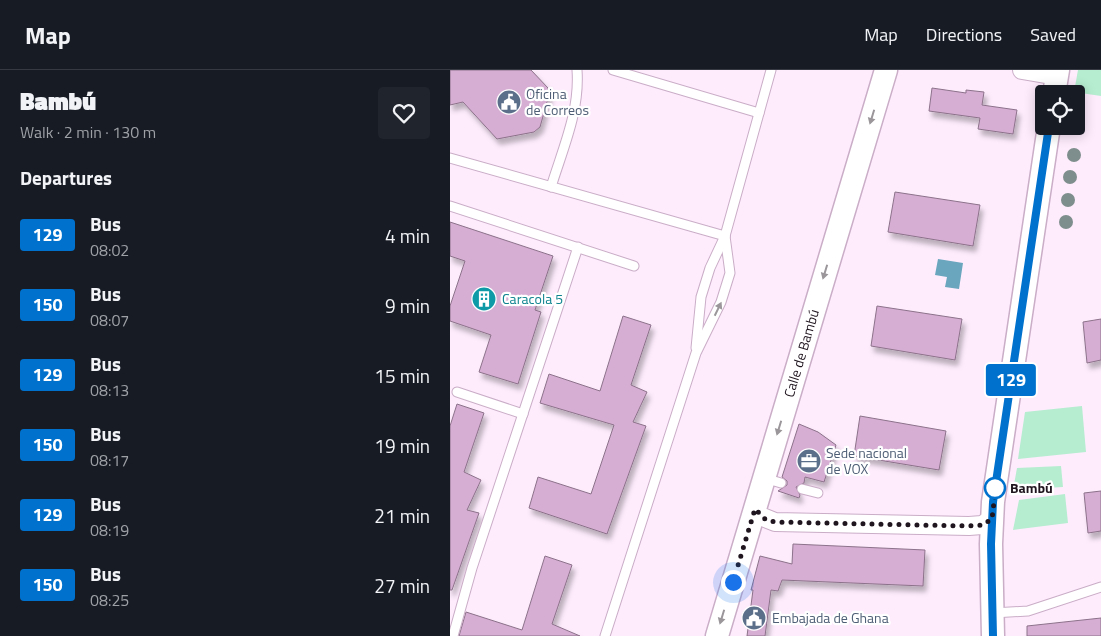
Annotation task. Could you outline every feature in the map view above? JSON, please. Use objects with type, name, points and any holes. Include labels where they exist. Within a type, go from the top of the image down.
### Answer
[{"type":"street","name":"Calle de Bambú","points":[[717,636],[755,509],[772,481],[886,70]]},
{"type":"street","points":[[1022,70],[1056,80]]},
{"type":"street","points":[[993,636],[992,519],[1048,135]]},
{"type":"street","points":[[755,509],[766,520],[775,522],[968,526],[982,525],[992,519]]},
{"type":"lane","points":[[551,186],[576,109],[577,70]]},
{"type":"lane","points":[[614,70],[759,113]]},
{"type":"lane","points":[[696,353],[701,297],[710,268],[725,236],[771,70]]},
{"type":"lane","points":[[450,158],[725,236]]},
{"type":"lane","points":[[450,206],[634,266]]},
{"type":"lane","points":[[605,636],[696,353],[721,302],[730,273],[725,236]]},
{"type":"lane","points":[[453,636],[472,568],[578,248]]},
{"type":"lane","points":[[457,392],[523,414]]},
{"type":"lane","points":[[802,488],[818,493]]},
{"type":"lane","points":[[992,612],[1028,611],[1101,587]]},
{"type":"green space","points":[[1078,70],[1101,70],[1101,96],[1085,94],[1085,85],[1075,85]]},
{"type":"green space","points":[[1082,406],[1086,452],[1018,459],[1025,412]]},
{"type":"green space","points":[[1061,466],[1063,487],[1013,490],[1017,468]]},
{"type":"green space","points":[[1065,494],[1068,523],[1013,530],[1019,500]]},
{"type":"water","points":[[938,259],[963,263],[959,289],[945,287],[947,277],[935,275]]},
{"type":"building","name":"Oficina de Correos","points":[[450,70],[531,70],[548,88],[549,95],[540,127],[534,132],[497,139],[463,102],[450,105]]},
{"type":"building","points":[[932,88],[966,93],[966,90],[984,92],[982,105],[1017,110],[1013,134],[978,129],[980,118],[929,111]]},
{"type":"building","points":[[895,192],[980,205],[973,246],[888,232]]},
{"type":"building","name":"Caracola 5","points":[[450,222],[553,256],[535,310],[541,312],[518,384],[479,372],[491,335],[450,321],[450,306],[465,261],[450,256]]},
{"type":"building","points":[[877,306],[962,319],[955,360],[871,346]]},
{"type":"building","points":[[623,316],[651,325],[631,385],[647,392],[633,422],[646,426],[607,534],[529,508],[538,477],[591,494],[614,425],[540,403],[549,374],[600,391]]},
{"type":"building","points":[[1101,319],[1101,360],[1087,363],[1083,322]]},
{"type":"building","points":[[457,404],[484,413],[464,472],[481,480],[467,510],[479,513],[452,590],[450,590],[450,426]]},
{"type":"building","points":[[860,416],[946,431],[939,470],[854,456]]},
{"type":"building","name":"Sede nacional de VOX","points":[[799,424],[818,432],[836,445],[824,482],[805,477],[804,483],[796,487],[800,495],[799,498],[778,491],[787,485],[787,481],[782,477]]},
{"type":"building","points":[[1101,491],[1101,531],[1088,533],[1084,493]]},
{"type":"building","points":[[793,544],[925,550],[923,586],[782,580],[778,591],[771,590],[765,636],[747,636],[753,590],[751,590],[760,556],[792,564]]},
{"type":"building","points":[[545,556],[572,565],[552,624],[580,636],[459,636],[466,612],[522,630]]},
{"type":"building","points":[[1101,618],[1101,636],[1027,636],[1027,626]]},
{"type":"bus line","name":"129","points":[[993,636],[991,544],[993,502],[1048,135]]},
{"type":"place","name":"Oficina de Correos","points":[[509,102]]},
{"type":"place","name":"Caracola 5","points":[[484,299]]},
{"type":"place","name":"Sede nacional de VOX","points":[[809,461]]},
{"type":"place","name":"Bambú","points":[[995,488]]},
{"type":"place","name":"Embajada de Ghana","points":[[754,618]]},
{"type":"route","points":[[733,582],[755,509],[766,520],[775,522],[982,525],[992,519],[996,485],[995,488]]}]
